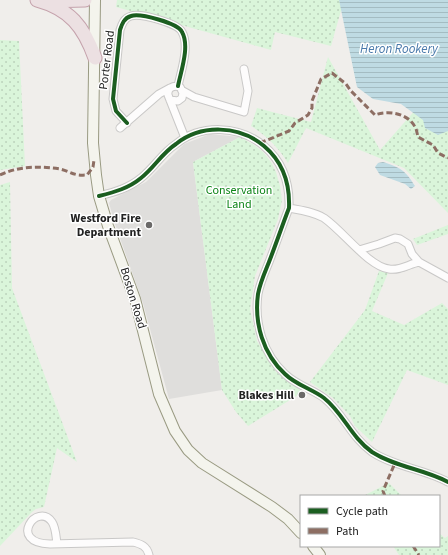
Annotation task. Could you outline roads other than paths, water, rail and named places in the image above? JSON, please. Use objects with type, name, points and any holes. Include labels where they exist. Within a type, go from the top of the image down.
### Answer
[{"type":"highway","points":[[39,1],[85,0]]},
{"type":"highway","points":[[39,1],[66,13],[74,19],[84,32],[95,58]]},
{"type":"main road","name":"Boston Road","points":[[95,0],[94,149],[99,196],[108,226],[135,299],[159,394],[179,438],[188,450],[202,463],[272,507],[288,519],[300,532]]},
{"type":"main road","points":[[314,547],[320,555]]},
{"type":"street","name":"Porter Road","points":[[127,123],[116,111],[113,99],[120,30],[122,23],[126,18],[132,15],[138,15],[171,24],[181,29],[184,37],[185,52],[177,119]]},
{"type":"street","points":[[120,128],[159,94],[174,86],[181,94],[244,112],[248,91],[244,69]]},
{"type":"street","points":[[170,88],[168,93],[169,99],[185,138]]},
{"type":"street","points":[[152,101],[158,98],[169,99],[175,102],[181,94]]},
{"type":"street","points":[[99,196],[119,191],[137,181],[147,174],[169,149],[185,138],[203,131],[218,129],[240,133],[260,143],[271,152],[281,166],[289,190],[289,208],[259,292],[258,320],[263,340],[271,357],[294,382],[318,394],[332,405],[353,435],[373,452],[395,463],[431,474],[448,482]]},
{"type":"street","points":[[289,208],[309,211],[324,218],[340,231],[359,250],[376,263],[390,269],[397,270],[419,262]]},
{"type":"street","points":[[359,250],[395,238],[400,239],[408,244],[412,254],[419,262],[448,278]]},
{"type":"street","points":[[57,544],[54,527],[51,521],[45,517],[34,518],[29,525],[28,531],[29,536],[33,541],[44,544],[57,544],[133,542],[144,546],[148,550],[149,555]]},
{"type":"water","name":"Heron Rookery","points":[[339,0],[448,0],[448,131],[438,135],[425,128],[423,120],[401,104],[373,99],[357,87]]},
{"type":"water","points":[[383,162],[402,170],[415,186],[411,189],[405,184],[380,175],[375,167],[378,163]]},
{"type":"place","name":"Westford Fire Department","points":[[149,225]]},
{"type":"place","name":"Blakes Hill","points":[[302,395]]},
{"type":"park label","name":"Conservation Land","points":[[239,197]]}]
